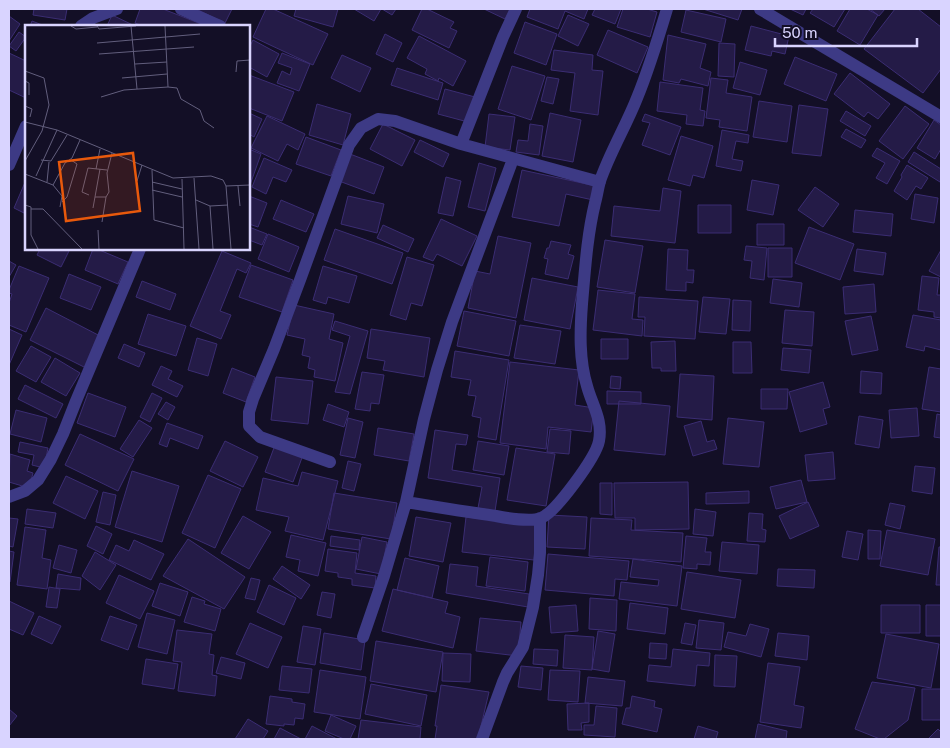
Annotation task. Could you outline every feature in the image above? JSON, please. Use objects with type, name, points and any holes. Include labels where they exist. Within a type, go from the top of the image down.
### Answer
[{"type":"street","points":[[82,25],[93,18],[118,9]]},
{"type":"street","points":[[181,9],[218,25]]},
{"type":"street","points":[[460,144],[516,9]]},
{"type":"street","points":[[406,502],[509,518],[527,520],[540,518],[561,500],[590,460],[599,442],[600,427],[587,387],[582,361],[581,324],[585,261],[591,221],[600,182],[637,99],[667,9]]},
{"type":"street","points":[[760,9],[941,117]]},
{"type":"street","points":[[330,462],[260,437],[249,426],[249,412],[349,145],[361,128],[378,119],[395,121],[460,144],[600,182]]},
{"type":"street","points":[[9,165],[25,128]]},
{"type":"street","points":[[363,637],[406,502],[422,428],[452,322],[513,158]]},
{"type":"street","points":[[9,497],[26,490],[38,480],[51,460],[64,434],[140,250]]},
{"type":"street","points":[[482,739],[502,682],[523,647],[533,607],[538,575],[540,518]]},
{"type":"building","points":[[34,9],[67,9],[65,20],[33,15]]},
{"type":"building","points":[[140,9],[163,9],[201,24],[140,25],[135,23]]},
{"type":"building","points":[[196,9],[232,9],[225,23]]},
{"type":"building","points":[[266,9],[273,9],[328,34],[313,65],[253,37]]},
{"type":"building","points":[[296,9],[338,9],[333,27],[294,16]]},
{"type":"building","points":[[354,9],[381,9],[374,21]]},
{"type":"building","points":[[382,9],[396,9],[392,15]]},
{"type":"building","points":[[422,9],[427,9],[454,22],[450,28],[457,31],[449,48],[412,30]]},
{"type":"building","points":[[484,9],[510,9],[505,19]]},
{"type":"building","points":[[530,9],[588,9],[584,19],[565,11],[558,29],[527,17]]},
{"type":"building","points":[[595,9],[621,9],[615,24],[592,15]]},
{"type":"building","points":[[623,9],[647,9],[657,12],[650,37],[617,27]]},
{"type":"building","points":[[703,9],[742,9],[738,20]]},
{"type":"building","points":[[790,9],[806,9],[803,15]]},
{"type":"building","points":[[813,9],[845,9],[834,27],[810,13]]},
{"type":"building","points":[[850,9],[867,9],[878,15],[860,45],[837,31]]},
{"type":"building","points":[[870,9],[885,9],[879,16]]},
{"type":"building","points":[[895,9],[918,9],[941,27],[941,69],[923,93],[864,49]]},
{"type":"building","points":[[686,10],[726,19],[721,42],[681,32]]},
{"type":"building","points":[[112,15],[133,25],[107,25]]},
{"type":"building","points":[[568,15],[589,24],[578,46],[558,36]]},
{"type":"building","points":[[9,16],[20,24],[9,41]]},
{"type":"building","points":[[32,21],[42,25],[30,25]]},
{"type":"building","points":[[525,22],[557,34],[546,65],[514,53]]},
{"type":"building","points":[[751,26],[789,36],[785,54],[772,51],[771,56],[745,50]]},
{"type":"building","points":[[608,30],[648,47],[637,73],[597,55]]},
{"type":"building","points":[[19,32],[25,36],[16,51],[9,46]]},
{"type":"building","points":[[385,34],[402,43],[393,62],[376,54]]},
{"type":"building","points":[[668,35],[706,44],[700,68],[711,72],[708,86],[681,79],[679,83],[663,80]]},
{"type":"building","points":[[419,36],[466,61],[453,86],[439,78],[438,81],[425,74],[427,69],[407,58]]},
{"type":"building","points":[[253,40],[279,54],[267,77],[250,68],[250,46]]},
{"type":"building","points":[[719,43],[735,44],[734,77],[718,76]]},
{"type":"building","points":[[554,50],[593,55],[592,70],[603,71],[598,115],[570,111],[575,73],[551,70]]},
{"type":"building","points":[[9,53],[25,61],[25,98],[9,90]]},
{"type":"building","points":[[282,53],[310,64],[299,91],[277,83],[282,71],[290,75],[292,68],[278,63]]},
{"type":"building","points":[[342,55],[371,68],[360,92],[331,78]]},
{"type":"building","points":[[795,57],[837,74],[826,101],[784,84]]},
{"type":"building","points":[[740,62],[767,70],[760,95],[733,88]]},
{"type":"building","points":[[512,66],[545,76],[531,120],[498,109]]},
{"type":"building","points":[[397,68],[443,83],[438,100],[391,85]]},
{"type":"building","points":[[850,73],[890,104],[878,119],[868,112],[864,117],[834,94]]},
{"type":"building","points":[[250,75],[294,92],[282,121],[250,108]]},
{"type":"building","points":[[547,77],[559,79],[553,104],[541,101]]},
{"type":"building","points":[[711,78],[728,80],[726,93],[752,97],[747,131],[719,127],[720,120],[706,118]]},
{"type":"building","points":[[660,82],[703,88],[700,110],[705,111],[703,126],[686,124],[687,115],[657,111]]},
{"type":"building","points":[[445,89],[475,97],[468,122],[438,114]]},
{"type":"building","points":[[759,101],[792,106],[787,142],[753,137]]},
{"type":"building","points":[[317,104],[351,114],[343,145],[309,135]]},
{"type":"building","points":[[799,105],[828,109],[821,156],[792,153]]},
{"type":"building","points":[[905,106],[929,124],[903,159],[879,141]]},
{"type":"building","points":[[846,111],[871,126],[865,136],[840,121]]},
{"type":"building","points":[[250,113],[262,119],[254,137],[250,135]]},
{"type":"building","points":[[550,113],[581,120],[573,162],[542,156]]},
{"type":"building","points":[[489,114],[515,117],[510,150],[485,147]]},
{"type":"building","points":[[645,114],[681,127],[670,155],[642,145],[650,123],[642,121]]},
{"type":"building","points":[[267,116],[305,134],[298,150],[287,144],[278,161],[251,148]]},
{"type":"building","points":[[934,120],[941,125],[941,149],[935,159],[917,148]]},
{"type":"building","points":[[383,124],[415,140],[402,166],[370,149]]},
{"type":"building","points":[[530,124],[543,126],[539,155],[516,152],[518,140],[528,141]]},
{"type":"building","points":[[846,129],[866,140],[861,148],[841,137]]},
{"type":"building","points":[[722,130],[749,135],[748,143],[736,141],[732,159],[743,161],[741,171],[716,166]]},
{"type":"building","points":[[681,136],[713,146],[704,178],[693,175],[690,186],[668,180]]},
{"type":"building","points":[[306,137],[341,150],[331,176],[296,164]]},
{"type":"building","points":[[420,140],[449,154],[443,167],[414,152]]},
{"type":"building","points":[[877,148],[900,161],[887,184],[876,178],[885,163],[872,156]]},
{"type":"building","points":[[250,149],[261,154],[250,185]]},
{"type":"building","points":[[914,152],[941,169],[940,182],[908,162]]},
{"type":"building","points":[[350,154],[384,167],[374,194],[339,181]]},
{"type":"building","points":[[264,158],[292,170],[286,182],[273,177],[266,194],[252,187]]},
{"type":"building","points":[[479,163],[496,168],[485,211],[468,207]]},
{"type":"building","points":[[907,165],[928,178],[921,189],[916,186],[907,200],[894,191]]},
{"type":"building","points":[[522,170],[596,186],[593,200],[566,194],[559,226],[512,217]]},
{"type":"building","points":[[446,177],[461,181],[453,216],[438,213]]},
{"type":"building","points":[[752,180],[779,185],[773,215],[747,210]]},
{"type":"building","points":[[25,182],[25,214],[14,208]]},
{"type":"building","points":[[815,187],[839,204],[823,227],[798,210]]},
{"type":"building","points":[[663,188],[681,191],[675,243],[611,236],[614,206],[660,211]]},
{"type":"building","points":[[915,194],[938,198],[934,223],[911,219]]},
{"type":"building","points":[[250,196],[267,203],[258,227],[250,224]]},
{"type":"building","points":[[348,196],[384,204],[377,233],[341,224]]},
{"type":"building","points":[[281,200],[314,214],[306,232],[273,219]]},
{"type":"building","points":[[698,205],[731,205],[731,233],[698,233]]},
{"type":"building","points":[[855,210],[893,214],[891,236],[853,232]]},
{"type":"building","points":[[441,219],[477,236],[462,266],[437,254],[433,261],[423,257]]},
{"type":"building","points":[[757,224],[784,224],[784,245],[757,245]]},
{"type":"building","points":[[383,225],[414,239],[408,252],[377,238]]},
{"type":"building","points":[[250,227],[267,234],[262,245],[250,240]]},
{"type":"building","points":[[809,227],[854,244],[840,280],[795,263]]},
{"type":"building","points":[[335,229],[403,253],[392,284],[324,260]]},
{"type":"building","points":[[268,234],[299,247],[289,272],[258,259]]},
{"type":"building","points":[[498,236],[531,243],[516,318],[468,308],[475,271],[490,274]]},
{"type":"building","points":[[605,240],[643,246],[635,293],[597,287]]},
{"type":"building","points":[[551,241],[571,245],[568,254],[574,256],[568,279],[545,274],[548,259],[544,258]]},
{"type":"building","points":[[746,246],[767,248],[764,280],[750,278],[752,261],[744,260]]},
{"type":"building","points":[[768,248],[792,248],[792,277],[768,277]]},
{"type":"building","points":[[668,249],[688,250],[687,270],[694,270],[693,283],[686,282],[686,291],[666,290]]},
{"type":"building","points":[[857,249],[886,253],[883,275],[854,271]]},
{"type":"building","points":[[40,250],[70,250],[61,267],[37,255]]},
{"type":"building","points":[[93,250],[99,250],[128,262],[118,284],[85,270]]},
{"type":"building","points":[[941,250],[941,277],[929,271]]},
{"type":"building","points":[[222,251],[251,263],[246,273],[237,269],[220,311],[231,315],[221,339],[190,326]]},
{"type":"building","points":[[407,257],[434,265],[422,306],[411,303],[406,320],[390,315]]},
{"type":"building","points":[[9,261],[16,265],[9,277]]},
{"type":"building","points":[[251,265],[293,280],[282,312],[239,297]]},
{"type":"building","points":[[19,266],[49,278],[26,332],[9,325],[9,303],[12,294],[9,293],[9,290]]},
{"type":"building","points":[[323,266],[357,276],[349,303],[328,297],[326,304],[313,300]]},
{"type":"building","points":[[69,274],[101,287],[91,310],[60,298]]},
{"type":"building","points":[[922,276],[939,278],[937,295],[941,295],[941,318],[934,317],[934,312],[918,310]]},
{"type":"building","points":[[532,278],[578,287],[570,329],[524,320]]},
{"type":"building","points":[[773,279],[802,283],[799,307],[770,303]]},
{"type":"building","points":[[142,281],[176,294],[170,310],[136,297]]},
{"type":"building","points":[[874,284],[876,312],[845,314],[843,287]]},
{"type":"building","points":[[598,290],[635,294],[632,319],[643,320],[642,336],[593,330]]},
{"type":"building","points":[[639,297],[698,301],[695,339],[644,336],[645,317],[638,317]]},
{"type":"building","points":[[703,297],[730,299],[726,334],[699,332]]},
{"type":"building","points":[[733,300],[751,301],[750,331],[732,330]]},
{"type":"building","points":[[294,305],[334,314],[329,339],[343,343],[335,381],[314,377],[315,370],[308,368],[310,357],[302,355],[305,339],[287,335]]},
{"type":"building","points":[[46,308],[102,337],[86,368],[30,340]]},
{"type":"building","points":[[785,310],[814,312],[812,346],[782,343]]},
{"type":"building","points":[[464,311],[516,321],[509,356],[457,346]]},
{"type":"building","points":[[148,314],[186,326],[176,356],[138,344]]},
{"type":"building","points":[[913,315],[941,320],[941,350],[925,346],[924,351],[906,347]]},
{"type":"building","points":[[871,316],[878,350],[852,355],[845,321]]},
{"type":"building","points":[[335,321],[368,331],[350,394],[335,392],[350,336],[332,330]]},
{"type":"building","points":[[520,325],[561,331],[555,364],[514,358]]},
{"type":"building","points":[[9,329],[22,335],[9,365]]},
{"type":"building","points":[[371,329],[430,338],[424,377],[383,370],[385,361],[367,358]]},
{"type":"building","points":[[197,338],[217,344],[208,376],[188,370]]},
{"type":"building","points":[[601,339],[628,339],[628,359],[601,359]]},
{"type":"building","points":[[675,341],[676,371],[661,371],[661,368],[652,368],[651,342]]},
{"type":"building","points":[[733,342],[751,342],[752,373],[733,373]]},
{"type":"building","points":[[124,344],[145,353],[139,367],[118,358]]},
{"type":"building","points":[[31,346],[51,357],[36,382],[16,371]]},
{"type":"building","points":[[783,348],[811,350],[809,373],[781,370]]},
{"type":"building","points":[[455,351],[509,360],[496,440],[478,437],[481,418],[472,416],[476,396],[468,395],[471,380],[451,377]]},
{"type":"building","points":[[55,358],[80,373],[66,396],[41,382]]},
{"type":"building","points":[[510,362],[579,370],[575,405],[594,408],[591,432],[548,427],[546,449],[500,443]]},
{"type":"building","points":[[161,366],[172,371],[168,379],[183,386],[177,397],[152,385]]},
{"type":"building","points":[[929,367],[941,369],[941,412],[922,409]]},
{"type":"building","points":[[232,368],[255,377],[246,402],[223,393]]},
{"type":"building","points":[[861,371],[882,373],[881,394],[860,393]]},
{"type":"building","points":[[362,372],[384,375],[379,404],[371,403],[370,411],[355,409]]},
{"type":"building","points":[[680,374],[714,376],[712,420],[677,417]]},
{"type":"building","points":[[611,376],[621,377],[620,389],[610,388]]},
{"type":"building","points":[[276,377],[313,381],[308,424],[271,420]]},
{"type":"building","points":[[823,382],[830,407],[823,409],[827,424],[800,432],[789,392]]},
{"type":"building","points":[[25,385],[63,404],[56,418],[18,399]]},
{"type":"building","points":[[761,389],[788,389],[787,409],[761,409]]},
{"type":"building","points":[[607,391],[641,392],[641,404],[607,404]]},
{"type":"building","points":[[88,393],[126,407],[115,437],[77,423]]},
{"type":"building","points":[[152,393],[162,398],[150,422],[140,417]]},
{"type":"building","points":[[619,401],[670,406],[665,455],[614,450]]},
{"type":"building","points":[[166,402],[175,407],[168,420],[158,414]]},
{"type":"building","points":[[328,404],[349,412],[344,427],[323,420]]},
{"type":"building","points":[[917,408],[919,436],[891,438],[889,410]]},
{"type":"building","points":[[16,410],[47,418],[41,442],[10,434]]},
{"type":"building","points":[[937,414],[941,415],[941,438],[934,437]]},
{"type":"building","points":[[859,416],[883,420],[879,448],[855,444]]},
{"type":"building","points":[[348,418],[363,422],[355,458],[340,455]]},
{"type":"building","points":[[728,418],[764,422],[759,467],[723,464]]},
{"type":"building","points":[[139,420],[152,428],[133,457],[120,449]]},
{"type":"building","points":[[701,421],[707,442],[714,440],[717,449],[693,456],[684,426]]},
{"type":"building","points":[[167,423],[203,436],[198,449],[170,438],[167,447],[159,444]]},
{"type":"building","points":[[378,428],[414,434],[409,461],[374,455]]},
{"type":"building","points":[[550,429],[571,431],[569,454],[547,452]]},
{"type":"building","points":[[435,430],[468,435],[466,445],[456,444],[452,470],[500,478],[495,511],[478,508],[482,487],[428,478]]},
{"type":"building","points":[[80,434],[134,459],[118,491],[65,465]]},
{"type":"building","points":[[225,441],[258,457],[243,487],[210,471]]},
{"type":"building","points":[[478,441],[509,446],[504,475],[473,470]]},
{"type":"building","points":[[20,442],[48,448],[44,468],[32,465],[34,455],[18,452]]},
{"type":"building","points":[[275,445],[303,455],[293,482],[265,472]]},
{"type":"building","points":[[516,448],[555,454],[546,506],[507,500]]},
{"type":"building","points":[[833,452],[835,479],[808,481],[805,455]]},
{"type":"building","points":[[10,454],[30,460],[27,471],[33,473],[29,488],[9,482]]},
{"type":"building","points":[[348,461],[361,464],[354,491],[342,488]]},
{"type":"building","points":[[915,466],[935,468],[932,494],[912,491]]},
{"type":"building","points":[[132,471],[179,486],[162,542],[115,527]]},
{"type":"building","points":[[302,472],[338,481],[323,540],[285,531],[289,517],[256,510],[263,478],[298,486]]},
{"type":"building","points":[[208,475],[241,489],[215,548],[182,533]]},
{"type":"building","points":[[66,476],[98,491],[85,519],[53,503]]},
{"type":"building","points":[[801,480],[807,502],[776,509],[770,487]]},
{"type":"building","points":[[688,482],[689,529],[635,530],[635,518],[615,518],[614,483]]},
{"type":"building","points":[[600,483],[612,483],[612,515],[600,514]]},
{"type":"building","points":[[749,491],[749,503],[706,504],[706,493]]},
{"type":"building","points":[[103,492],[116,495],[110,525],[96,522]]},
{"type":"building","points":[[334,493],[397,503],[391,539],[328,529]]},
{"type":"building","points":[[808,502],[819,526],[790,539],[779,516]]},
{"type":"building","points":[[890,503],[905,506],[900,529],[885,525]]},
{"type":"building","points":[[27,509],[56,513],[53,528],[25,524]]},
{"type":"building","points":[[695,509],[716,512],[713,536],[693,534]]},
{"type":"building","points":[[749,513],[763,514],[762,529],[766,530],[765,542],[747,541]]},
{"type":"building","points":[[549,515],[587,517],[585,549],[547,547]]},
{"type":"building","points":[[243,516],[271,532],[249,569],[221,553]]},
{"type":"building","points":[[416,517],[451,523],[443,562],[409,556]]},
{"type":"building","points":[[466,517],[538,525],[534,560],[462,552]]},
{"type":"building","points":[[9,518],[18,519],[13,547],[9,546]]},
{"type":"building","points":[[591,518],[632,520],[631,530],[683,533],[681,562],[589,556]]},
{"type":"building","points":[[96,526],[112,534],[103,554],[87,546]]},
{"type":"building","points":[[25,527],[46,530],[42,558],[51,560],[47,589],[17,585]]},
{"type":"building","points":[[868,530],[881,531],[880,559],[868,559]]},
{"type":"building","points":[[887,530],[935,539],[928,575],[880,566]]},
{"type":"building","points":[[847,531],[863,534],[858,560],[842,557]]},
{"type":"building","points":[[291,535],[326,543],[318,576],[298,571],[300,560],[286,557]]},
{"type":"building","points":[[331,536],[360,540],[359,550],[330,546]]},
{"type":"building","points":[[686,536],[707,538],[705,552],[711,552],[710,565],[697,564],[697,569],[683,568]]},
{"type":"building","points":[[362,537],[387,542],[381,574],[356,569]]},
{"type":"building","points":[[188,539],[245,577],[224,609],[163,576]]},
{"type":"building","points":[[134,540],[164,554],[151,580],[109,560],[116,545],[129,551]]},
{"type":"building","points":[[722,542],[759,545],[757,574],[719,571]]},
{"type":"building","points":[[59,545],[77,550],[71,573],[53,568]]},
{"type":"building","points":[[939,547],[941,547],[941,585],[936,585]]},
{"type":"building","points":[[328,549],[357,553],[355,573],[376,576],[375,588],[352,585],[352,579],[338,577],[338,573],[325,571]]},
{"type":"building","points":[[9,551],[14,552],[10,582],[9,582]]},
{"type":"building","points":[[95,552],[116,565],[100,590],[82,576]]},
{"type":"building","points":[[548,554],[629,561],[627,580],[615,579],[614,596],[545,590]]},
{"type":"building","points":[[490,557],[528,562],[525,591],[486,586]]},
{"type":"building","points":[[405,558],[439,566],[432,598],[397,590]]},
{"type":"building","points":[[633,559],[682,566],[677,606],[619,599],[621,582],[658,586],[659,580],[630,577]]},
{"type":"building","points":[[450,564],[478,567],[476,586],[529,594],[528,607],[446,593]]},
{"type":"building","points":[[282,566],[310,585],[301,599],[273,579]]},
{"type":"building","points":[[778,569],[815,570],[814,588],[777,586]]},
{"type":"building","points":[[687,572],[741,580],[735,618],[681,609]]},
{"type":"building","points":[[58,574],[81,578],[80,590],[56,588]]},
{"type":"building","points":[[119,575],[154,591],[140,619],[106,603]]},
{"type":"building","points":[[251,578],[260,580],[255,600],[245,598]]},
{"type":"building","points":[[160,583],[188,592],[180,616],[152,606]]},
{"type":"building","points":[[269,585],[296,598],[284,625],[257,612]]},
{"type":"building","points":[[49,587],[60,589],[57,608],[46,607]]},
{"type":"building","points":[[393,589],[448,602],[445,613],[460,617],[453,648],[382,631]]},
{"type":"building","points":[[322,592],[335,594],[331,618],[317,615]]},
{"type":"building","points":[[192,597],[205,601],[204,604],[221,609],[215,631],[184,622]]},
{"type":"building","points":[[590,598],[617,600],[616,631],[589,629]]},
{"type":"building","points":[[9,601],[34,613],[23,635],[9,629]]},
{"type":"building","points":[[630,603],[668,608],[665,634],[627,629]]},
{"type":"building","points":[[576,605],[578,631],[551,633],[549,607]]},
{"type":"building","points":[[881,605],[920,605],[920,633],[881,633]]},
{"type":"building","points":[[926,605],[941,605],[941,636],[926,636]]},
{"type":"building","points":[[147,613],[175,620],[167,654],[138,647]]},
{"type":"building","points":[[39,616],[61,626],[52,644],[31,634]]},
{"type":"building","points":[[110,616],[137,625],[128,650],[101,640]]},
{"type":"building","points":[[480,618],[521,622],[518,656],[476,651]]},
{"type":"building","points":[[699,620],[724,623],[721,650],[696,648]]},
{"type":"building","points":[[250,623],[282,637],[268,668],[236,654]]},
{"type":"building","points":[[685,623],[696,625],[692,645],[681,643]]},
{"type":"building","points":[[750,624],[769,629],[761,657],[724,647],[728,632],[746,636]]},
{"type":"building","points":[[303,626],[321,629],[315,665],[297,662]]},
{"type":"building","points":[[177,630],[212,634],[209,654],[214,655],[212,675],[217,676],[215,696],[178,691],[182,662],[173,661]]},
{"type":"building","points":[[598,631],[615,634],[609,672],[592,669]]},
{"type":"building","points":[[324,633],[365,640],[361,670],[320,663]]},
{"type":"building","points":[[778,633],[809,636],[807,660],[775,656]]},
{"type":"building","points":[[886,634],[939,644],[931,688],[877,678]]},
{"type":"building","points":[[565,635],[594,637],[592,670],[563,668]]},
{"type":"building","points":[[376,641],[443,652],[436,692],[370,681]]},
{"type":"building","points":[[650,643],[667,644],[666,659],[649,658]]},
{"type":"building","points":[[534,649],[558,650],[557,666],[533,664]]},
{"type":"building","points":[[673,649],[710,653],[709,666],[697,665],[695,686],[647,681],[649,665],[671,667]]},
{"type":"building","points":[[443,653],[471,654],[470,682],[442,681]]},
{"type":"building","points":[[715,655],[737,656],[735,687],[714,686]]},
{"type":"building","points":[[221,657],[245,663],[241,679],[216,673]]},
{"type":"building","points":[[146,659],[178,664],[174,689],[142,684]]},
{"type":"building","points":[[768,663],[800,667],[794,705],[804,707],[801,728],[760,722]]},
{"type":"building","points":[[282,666],[312,669],[309,693],[279,690]]},
{"type":"building","points":[[521,666],[543,668],[541,690],[518,687]]},
{"type":"building","points":[[320,670],[366,677],[360,719],[314,712]]},
{"type":"building","points":[[550,670],[580,671],[578,702],[548,700]]},
{"type":"building","points":[[588,677],[625,681],[622,706],[585,703]]},
{"type":"building","points":[[872,682],[915,688],[908,720],[884,739],[855,729]]},
{"type":"building","points":[[371,684],[427,695],[421,726],[365,714]]},
{"type":"building","points":[[441,685],[489,692],[478,739],[435,739]]},
{"type":"building","points":[[922,689],[941,689],[941,720],[922,720]]},
{"type":"building","points":[[270,696],[292,699],[292,702],[305,704],[303,719],[295,718],[294,725],[266,724]]},
{"type":"building","points":[[632,696],[655,701],[654,707],[662,709],[657,732],[622,724],[626,708],[630,708]]},
{"type":"building","points":[[589,703],[589,722],[581,723],[582,730],[568,730],[567,704]]},
{"type":"building","points":[[596,706],[617,708],[615,737],[584,735],[584,725],[594,725]]},
{"type":"building","points":[[9,709],[17,716],[9,726]]},
{"type":"building","points":[[331,715],[356,726],[350,739],[344,739],[325,731]]},
{"type":"building","points":[[248,719],[268,731],[263,739],[235,739]]},
{"type":"building","points":[[361,720],[421,727],[420,739],[358,739]]},
{"type":"building","points":[[758,724],[787,731],[786,739],[755,739]]},
{"type":"building","points":[[312,726],[337,739],[305,739]]},
{"type":"building","points":[[698,726],[718,732],[716,739],[694,739]]},
{"type":"building","points":[[280,728],[301,739],[274,739]]},
{"type":"building","points":[[938,729],[941,732],[941,739],[928,739]]}]
